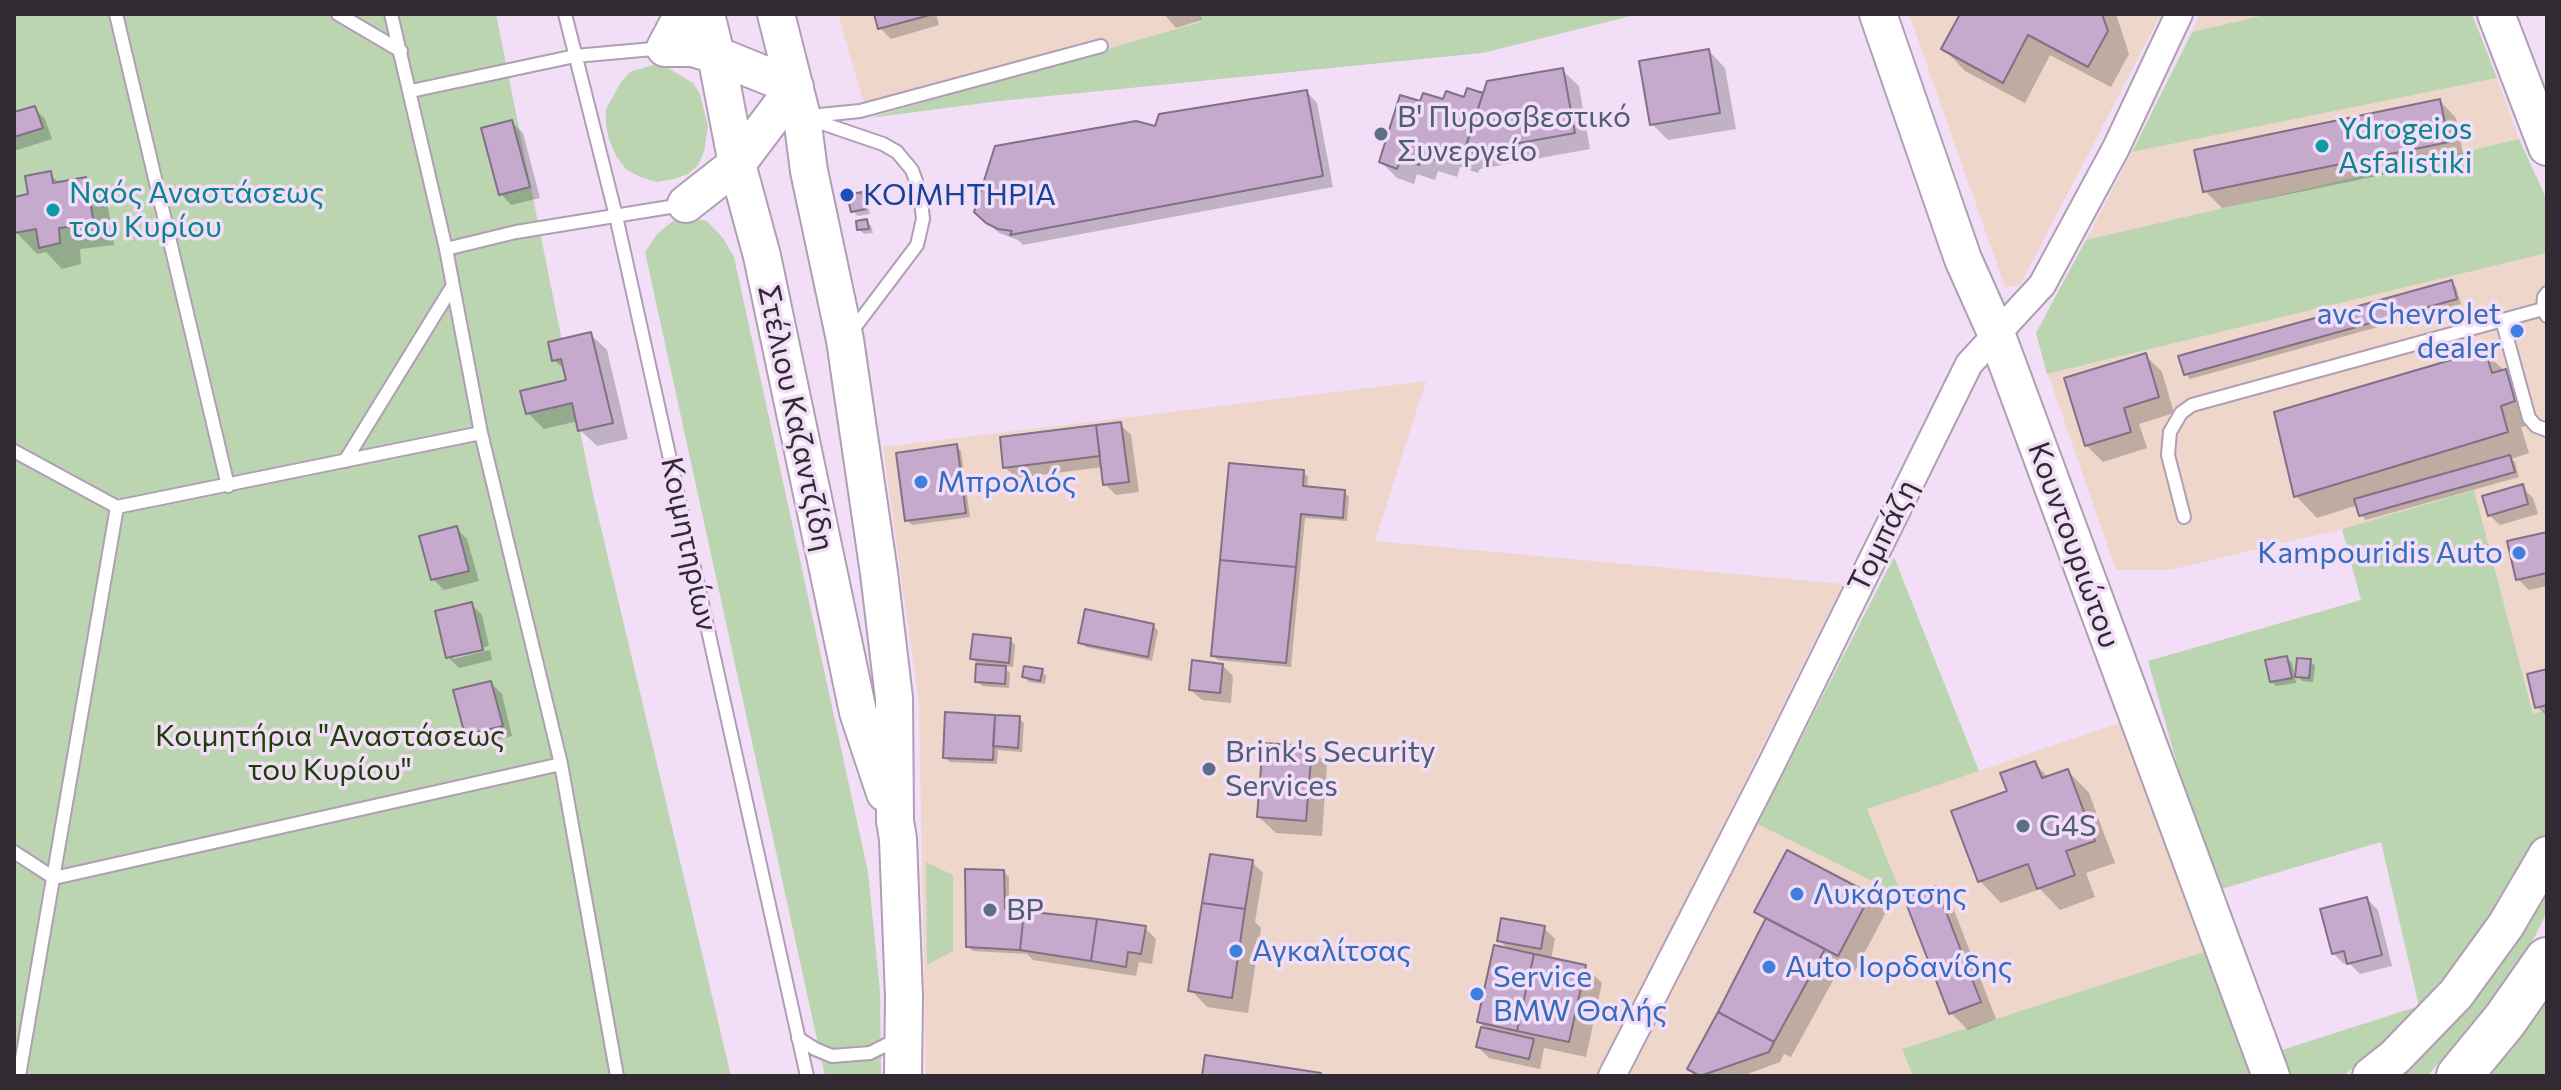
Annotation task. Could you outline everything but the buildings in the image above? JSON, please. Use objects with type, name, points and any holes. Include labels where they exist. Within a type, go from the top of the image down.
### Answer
[{"type":"highway","points":[[2459,1076],[2505,1020],[2547,960]]},
{"type":"main road","points":[[683,14],[665,48],[693,48],[716,55],[799,102],[737,164],[686,204]]},
{"type":"main road","name":"Στέλιου Καζαντζίδη","points":[[706,14],[737,164],[762,256],[858,712],[895,821]]},
{"type":"main road","name":"Στέλιου Καζαντζίδη","points":[[776,14],[799,102],[809,171],[845,340],[894,698],[895,821],[904,997],[903,1076]]},
{"type":"main road","name":"Κουντουριώτου","points":[[1878,14],[1963,259],[1996,333],[2271,1076]]},
{"type":"main road","points":[[2496,14],[2547,147]]},
{"type":"main road","points":[[686,204],[703,207],[731,219],[745,231],[762,256]]},
{"type":"main road","points":[[2371,1076],[2395,1057],[2456,994],[2506,925],[2547,855]]},
{"type":"street","name":"Τομπάζη","points":[[1612,1076],[1770,767],[1969,364],[2042,285],[2116,148],[2179,14]]},
{"type":"lane","points":[[116,14],[228,486]]},
{"type":"lane","points":[[338,14],[401,51]]},
{"type":"lane","points":[[391,14],[446,249],[481,433],[561,764],[617,1076]]},
{"type":"lane","name":"Κοιμητηρίων","points":[[565,14],[616,216],[807,1076]]},
{"type":"lane","points":[[799,102],[860,111],[1101,46]]},
{"type":"lane","points":[[411,91],[575,56],[665,48]]},
{"type":"lane","points":[[799,102],[897,152],[912,170],[920,192],[923,219],[917,245],[845,340]]},
{"type":"lane","points":[[446,249],[516,232],[686,204]]},
{"type":"lane","points":[[345,461],[452,287]]},
{"type":"lane","points":[[2184,517],[2168,455],[2170,432],[2181,413],[2192,405],[2502,320],[2545,313],[2544,297],[2547,293]]},
{"type":"lane","points":[[2502,320],[2529,418],[2536,426],[2547,430]]},
{"type":"lane","points":[[14,451],[117,507],[481,433]]},
{"type":"lane","points":[[19,1076],[117,507]]},
{"type":"lane","points":[[14,852],[54,878],[561,764]]},
{"type":"lane","points":[[798,1038],[832,1056],[852,1056],[870,1053],[903,1036]]},
{"type":"shaded area","points":[[838,14],[1199,14],[1202,22],[1102,52],[1099,38],[864,103]]},
{"type":"shaded area","points":[[1909,14],[2161,14],[2020,285],[2005,287]]},
{"type":"shaded area","points":[[2200,14],[2269,14],[2192,32]]},
{"type":"shaded area","points":[[2497,78],[2519,139],[2086,240],[2132,152]]},
{"type":"shaded area","points":[[2547,253],[2547,710],[2533,714],[2474,490],[2342,529],[2169,570],[2116,570],[2048,374]]},
{"type":"shaded area","points":[[1426,381],[1375,541],[1843,584],[1599,1076],[926,1076],[919,704],[883,447]]},
{"type":"shaded area","points":[[2125,721],[2210,950],[1902,1049],[1913,1076],[1629,1076],[1757,824],[1901,896],[1867,809]]},
{"type":"green space","name":"Κοιμητήρια \"Αναστάσεως του Κυρίου\"","points":[[14,14],[496,14],[592,490],[731,1076],[14,1076]]},
{"type":"green space","points":[[1199,14],[1639,14],[1482,53],[999,101],[869,118],[1201,22]]},
{"type":"green space","points":[[2269,14],[2472,14],[2497,78],[2132,152],[2192,32]]},
{"type":"green space","points":[[653,65],[668,68],[693,83],[700,94],[708,126],[704,152],[698,165],[688,174],[657,182],[626,169],[616,156],[606,125],[606,109],[621,82],[630,72]]},
{"type":"green space","points":[[2519,139],[2547,200],[2547,253],[2047,374],[2036,333],[2086,240]]},
{"type":"green space","points":[[688,217],[707,221],[723,238],[734,257],[868,872],[880,991],[881,1076],[825,1076],[645,252],[657,234],[674,220]]},
{"type":"green space","points":[[2474,490],[2533,714],[2547,710],[2547,831],[2478,938],[2419,1006],[2381,842],[2218,890],[2190,810],[2148,661],[2361,600],[2342,529]]},
{"type":"green space","points":[[1894,557],[1979,771],[1867,809],[1902,896],[1757,824]]},
{"type":"green space","points":[[926,862],[953,875],[953,951],[927,965]]},
{"type":"green space","points":[[2547,884],[2547,912],[2534,938],[2485,1012],[2427,1076],[2396,1076]]},
{"type":"green space","points":[[2210,950],[2258,1076],[1913,1076],[1902,1049]]},
{"type":"green space","points":[[2547,1000],[2547,1076],[2487,1076],[2532,1021]]},
{"type":"green space","points":[[2419,1006],[2396,1032],[2343,1076],[2288,1076],[2279,1051]]},
{"type":"place","name":"Β' Πυροσβεστικό Συνεργείο","points":[[1381,134]]},
{"type":"place","name":"Ydrogeios Asfalistiki","points":[[2322,146]]},
{"type":"place","name":"ΚΟΙΜΗΤΗΡΙΑ","points":[[847,195]]},
{"type":"place","name":"Ναός Αναστάσεως του Κυρίου","points":[[53,210]]},
{"type":"place","name":"avc Chevrolet dealer","points":[[2517,331]]},
{"type":"place","name":"Μπρολιός","points":[[921,482]]},
{"type":"place","name":"Kampouridis Auto","points":[[2519,553]]},
{"type":"place","name":"Brink's Security Services","points":[[1209,769]]},
{"type":"place","name":"G4S","points":[[2023,826]]},
{"type":"place","name":"Λυκάρτσης","points":[[1797,894]]},
{"type":"place","name":"BP","points":[[990,910]]},
{"type":"place","name":"Αγκαλίτσας","points":[[1236,951]]},
{"type":"place","name":"Auto Ιορδανίδης","points":[[1769,967]]},
{"type":"place","name":"Service BMW Θαλής","points":[[1477,994]]}]
